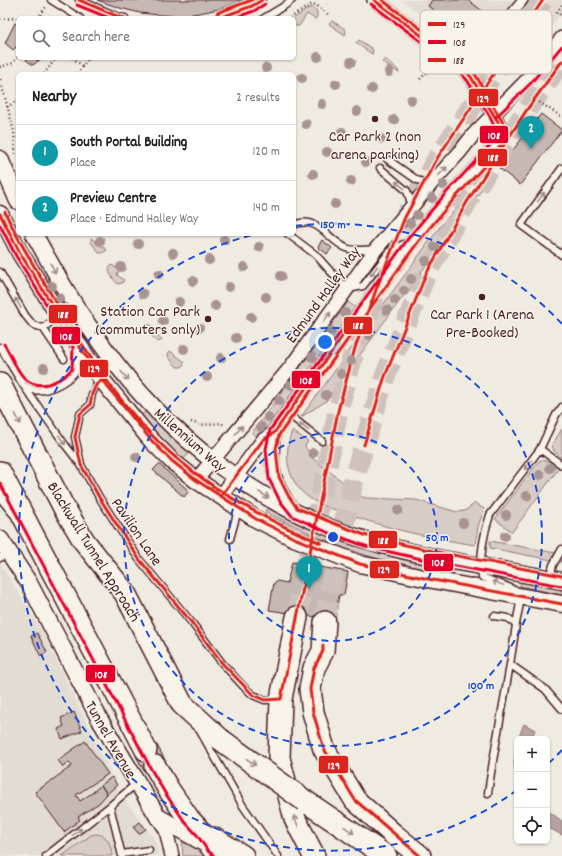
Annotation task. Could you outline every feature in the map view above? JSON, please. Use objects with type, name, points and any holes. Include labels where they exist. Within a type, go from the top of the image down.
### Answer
[{"type":"highway","name":"Blackwall Tunnel Approach","points":[[0,384],[63,506],[84,541],[125,593],[182,704],[220,739],[305,801],[386,856]]},
{"type":"highway","points":[[0,472],[150,758],[173,796],[189,819],[212,845],[222,842],[243,856]]},
{"type":"highway","points":[[297,617],[281,698],[279,758],[295,820],[314,856]]},
{"type":"highway","points":[[325,622],[323,651],[314,668],[310,689],[314,712],[324,749],[355,800],[420,856]]},
{"type":"street","points":[[374,0],[420,34]]},
{"type":"street","points":[[515,10],[523,0]]},
{"type":"street","name":"Edmund Halley Way","points":[[552,50],[562,38]]},
{"type":"street","points":[[221,496],[263,440],[274,433],[414,239],[495,146],[500,135],[499,125],[494,112],[468,74]]},
{"type":"street","name":"Edmund Halley Way","points":[[196,480],[290,368],[376,249],[494,112],[532,74]]},
{"type":"street","points":[[0,159],[16,197]]},
{"type":"street","name":"Millennium Way","points":[[0,214],[20,253],[58,316],[102,380],[151,440],[172,461],[196,480],[256,519],[294,538],[360,564],[433,580],[562,604]]},
{"type":"street","name":"Millennium Way","points":[[35,236],[55,271],[101,344],[123,373],[141,394],[180,433],[236,477],[294,512],[369,542],[436,557],[556,580]]},
{"type":"street","points":[[274,433],[272,449],[274,478],[284,498],[294,512]]},
{"type":"street","name":"Tunnel Avenue","points":[[3,550],[29,583],[100,720],[166,830],[172,856]]},
{"type":"street","points":[[158,817],[212,845]]},
{"type":"lane","points":[[79,0],[117,16]]},
{"type":"lane","points":[[224,16],[252,6],[262,0]]},
{"type":"lane","points":[[267,16],[292,0]]},
{"type":"lane","points":[[50,2],[76,16]]},
{"type":"lane","points":[[388,159],[417,180],[431,184]]},
{"type":"lane","points":[[380,168],[407,191],[412,206]]},
{"type":"lane","points":[[562,168],[520,225],[562,255]]},
{"type":"lane","points":[[296,224],[303,222],[314,225],[348,249],[376,249]]},
{"type":"lane","points":[[291,236],[316,255],[348,289],[363,286],[391,250],[414,239]]},
{"type":"lane","points":[[0,272],[25,315],[33,325],[43,328],[64,359]]},
{"type":"lane","points":[[43,328],[58,316]]},
{"type":"lane","points":[[23,385],[34,390],[47,390],[65,381],[76,372],[78,363],[78,346]]},
{"type":"lane","name":"Pavilion Lane","points":[[0,347],[23,385],[81,465],[99,497],[139,559],[192,623],[222,663],[253,695],[265,700],[281,698]]},
{"type":"lane","points":[[81,465],[75,437],[80,414],[90,405],[92,394],[96,385],[102,380]]},
{"type":"lane","points":[[488,793],[522,596],[515,589],[482,577],[480,565],[486,526],[490,514],[540,449],[556,415],[562,407]]},
{"type":"lane","points":[[287,413],[322,441]]},
{"type":"lane","points":[[540,449],[562,465]]},
{"type":"lane","points":[[0,498],[36,539]]},
{"type":"lane","points":[[230,539],[239,509]]},
{"type":"lane","points":[[556,580],[553,565],[562,549]]},
{"type":"lane","points":[[125,593],[188,711],[243,806],[278,856]]},
{"type":"lane","points":[[494,616],[508,618],[516,624]]},
{"type":"lane","points":[[511,665],[545,689],[562,710]]},
{"type":"lane","points":[[46,856],[138,783]]},
{"type":"lane","points":[[110,806],[122,855],[149,850]]},
{"type":"path","points":[[40,16],[50,2]]},
{"type":"path","points":[[293,16],[312,4],[316,5],[330,15]]},
{"type":"path","points":[[562,5],[557,12],[562,16]]},
{"type":"path","points":[[0,19],[16,18]]},
{"type":"path","points":[[0,67],[13,63],[16,59]]},
{"type":"path","points":[[46,72],[54,60]]},
{"type":"path","points":[[75,60],[83,66]]},
{"type":"path","points":[[78,72],[88,60]]},
{"type":"path","points":[[420,79],[426,74]]},
{"type":"path","points":[[0,79],[14,131],[14,151]]},
{"type":"path","points":[[536,100],[562,117]]},
{"type":"path","points":[[7,107],[16,101]]},
{"type":"path","name":"Millennium Way","points":[[186,419],[202,425],[223,424]]},
{"type":"shaded area","points":[[401,0],[562,0],[562,12],[552,26],[552,10],[420,10],[420,13]]},
{"type":"shaded area","points":[[312,7],[317,11],[317,17],[315,19],[307,14],[299,26],[296,26],[296,17]]},
{"type":"shaded area","points":[[332,21],[345,29],[345,35],[329,24]]},
{"type":"shaded area","points":[[359,40],[373,50],[372,54],[356,43]]},
{"type":"shaded area","points":[[385,59],[398,70],[399,73],[382,62]]},
{"type":"shaded area","points":[[494,173],[326,401],[301,417],[442,224],[466,198]]},
{"type":"shaded area","points":[[91,238],[107,250],[99,253],[91,242]]},
{"type":"shaded area","points":[[112,265],[119,270],[117,275],[124,280],[122,283],[118,284],[112,277],[109,268]]},
{"type":"shaded area","points":[[348,302],[355,307],[259,438],[252,433]]},
{"type":"shaded area","points":[[149,324],[157,330],[155,334],[162,340],[158,342],[154,339],[147,329]]},
{"type":"shaded area","points":[[170,351],[185,362],[182,367],[177,367],[169,358],[168,354]]},
{"type":"shaded area","points":[[146,412],[188,451],[188,455],[182,460],[154,433],[141,417],[142,414]]},
{"type":"shaded area","points":[[562,429],[562,458],[554,451],[552,445]]},
{"type":"shaded area","points":[[292,431],[308,441],[305,446],[311,457],[362,497],[416,500],[457,512],[465,511],[475,503],[484,509],[478,527],[475,545],[393,528],[361,519],[321,505],[312,500],[301,491],[291,475],[288,449]]},
{"type":"shaded area","points":[[542,460],[551,462],[559,468],[512,532],[495,519],[539,461]]},
{"type":"shaded area","points":[[268,507],[336,538],[360,547],[452,569],[451,575],[382,560],[352,550],[308,532],[265,511]]},
{"type":"shaded area","points":[[490,541],[562,554],[562,562],[490,548]]},
{"type":"shaded area","points":[[0,563],[41,629],[90,729],[117,789],[152,835],[157,845],[159,856],[0,856]]},
{"type":"shaded area","points":[[521,579],[562,588],[562,595],[520,586]]},
{"type":"shaded area","points":[[524,724],[535,730],[532,736],[519,736]]},
{"type":"shaded area","points":[[550,812],[562,821],[562,835],[550,829]]},
{"type":"shaded area","points":[[99,834],[106,838],[110,844],[112,856],[62,856],[91,835]]},
{"type":"shaded area","points":[[182,843],[189,843],[206,856],[183,856]]},
{"type":"building","points":[[97,0],[244,0],[219,9],[179,16],[140,13]]},
{"type":"building","points":[[432,0],[468,0],[481,10],[433,10],[428,6]]},
{"type":"building","points":[[15,23],[16,47],[13,50],[5,43]]},
{"type":"building","points":[[26,60],[39,60],[33,65]]},
{"type":"building","points":[[541,114],[562,130],[520,185],[499,168]]},
{"type":"building","points":[[322,240],[332,248],[327,254],[318,247]]},
{"type":"building","points":[[347,258],[352,261],[349,265],[345,261]]},
{"type":"building","points":[[159,464],[189,491],[184,497],[153,470]]},
{"type":"building","points":[[292,562],[348,572],[344,595],[339,595],[335,620],[269,610],[274,583],[277,581],[287,583]]},
{"type":"building","points":[[37,633],[47,652],[41,657],[31,636]]},
{"type":"building","points":[[74,712],[82,731],[62,739],[58,729],[64,726],[61,718]]},
{"type":"building","points":[[85,741],[108,774],[76,795],[80,801],[101,785],[107,794],[99,803],[78,817],[80,820],[64,832],[35,792],[72,766],[69,762],[63,767],[58,760]]},
{"type":"building","points":[[156,745],[165,760],[144,771],[136,756],[137,754]]},
{"type":"building","points":[[112,777],[117,785],[107,794],[101,785]]},
{"type":"building","points":[[140,822],[146,829],[139,834],[133,827]]},
{"type":"tunnel","points":[[536,10],[543,0]]},
{"type":"tunnel","points":[[325,622],[329,592],[354,478],[384,379],[426,274],[467,202],[526,111],[562,61]]},
{"type":"tunnel","points":[[297,617],[338,411],[355,348],[405,217],[438,157],[494,74]]},
{"type":"transit line","name":"129","points":[[79,0],[117,16]]},
{"type":"transit line","name":"188","points":[[217,13],[252,0]]},
{"type":"transit line","name":"129","points":[[224,16],[252,6],[262,0]]},
{"type":"transit line","name":"129","points":[[374,0],[420,34]]},
{"type":"transit line","name":"188","points":[[382,0],[420,28]]},
{"type":"transit line","name":"129","points":[[536,10],[543,0]]},
{"type":"transit line","name":"108","points":[[240,16],[254,11],[265,4]]},
{"type":"transit line","name":"108","points":[[371,4],[420,41]]},
{"type":"transit line","name":"108","points":[[77,5],[104,16]]},
{"type":"transit line","name":"108","points":[[552,58],[562,46]]},
{"type":"transit line","name":"129","points":[[364,445],[384,379],[426,274],[467,202],[526,111],[562,61]]},
{"type":"transit line","name":"108","points":[[461,74],[467,80],[489,115],[494,126],[494,134],[491,144],[446,193],[410,236],[270,430],[266,449],[269,479],[280,501],[292,516],[329,533],[368,547],[435,562],[561,586]]},
{"type":"transit line","name":"129","points":[[468,74],[498,122]]},
{"type":"transit line","name":"188","points":[[475,74],[503,123],[504,136],[499,148],[492,158],[454,199],[418,242],[279,435],[276,449],[279,477],[288,495],[297,508],[370,537],[437,552],[562,576]]},
{"type":"transit line","name":"129","points":[[102,380],[96,385],[92,394],[90,405],[80,414],[75,437],[81,465],[99,497],[139,559],[192,623],[222,663],[253,695],[265,700],[281,699],[338,411],[355,348],[405,217],[438,157],[494,74]]},
{"type":"transit line","name":"108","points":[[496,117],[538,74]]},
{"type":"transit line","name":"188","points":[[5,212],[16,234]]},
{"type":"transit line","name":"129","points":[[0,214],[20,253],[59,316],[102,380],[151,440],[172,461],[196,480],[256,519],[294,538],[360,564],[433,580],[562,604]]},
{"type":"transit line","name":"108","points":[[0,225],[16,256],[73,347],[72,369],[52,383],[39,385],[31,383],[20,373],[4,344]]},
{"type":"transit line","name":"188","points":[[17,236],[34,267],[108,383],[157,440],[192,471],[227,495],[282,526],[321,543]]},
{"type":"transit line","name":"129","points":[[221,496],[263,440],[274,433],[349,327]]},
{"type":"transit line","name":"108","points":[[0,483],[151,769],[185,822],[197,835],[208,851],[214,856]]},
{"type":"transit line","name":"129","points":[[323,645],[323,651],[314,668],[310,689],[313,712],[324,749],[355,800],[420,856]]},
{"type":"place","name":"Car Park 2 (non arena parking)","points":[[375,119]]},
{"type":"place","name":"Preview Centre","points":[[531,149]]},
{"type":"place","name":"Car Park 1 (Arena Pre-Booked)","points":[[482,297]]},
{"type":"place","name":"Station Car Park (commuters only)","points":[[208,319]]},
{"type":"place","name":"South Portal Building","points":[[309,589]]}]
